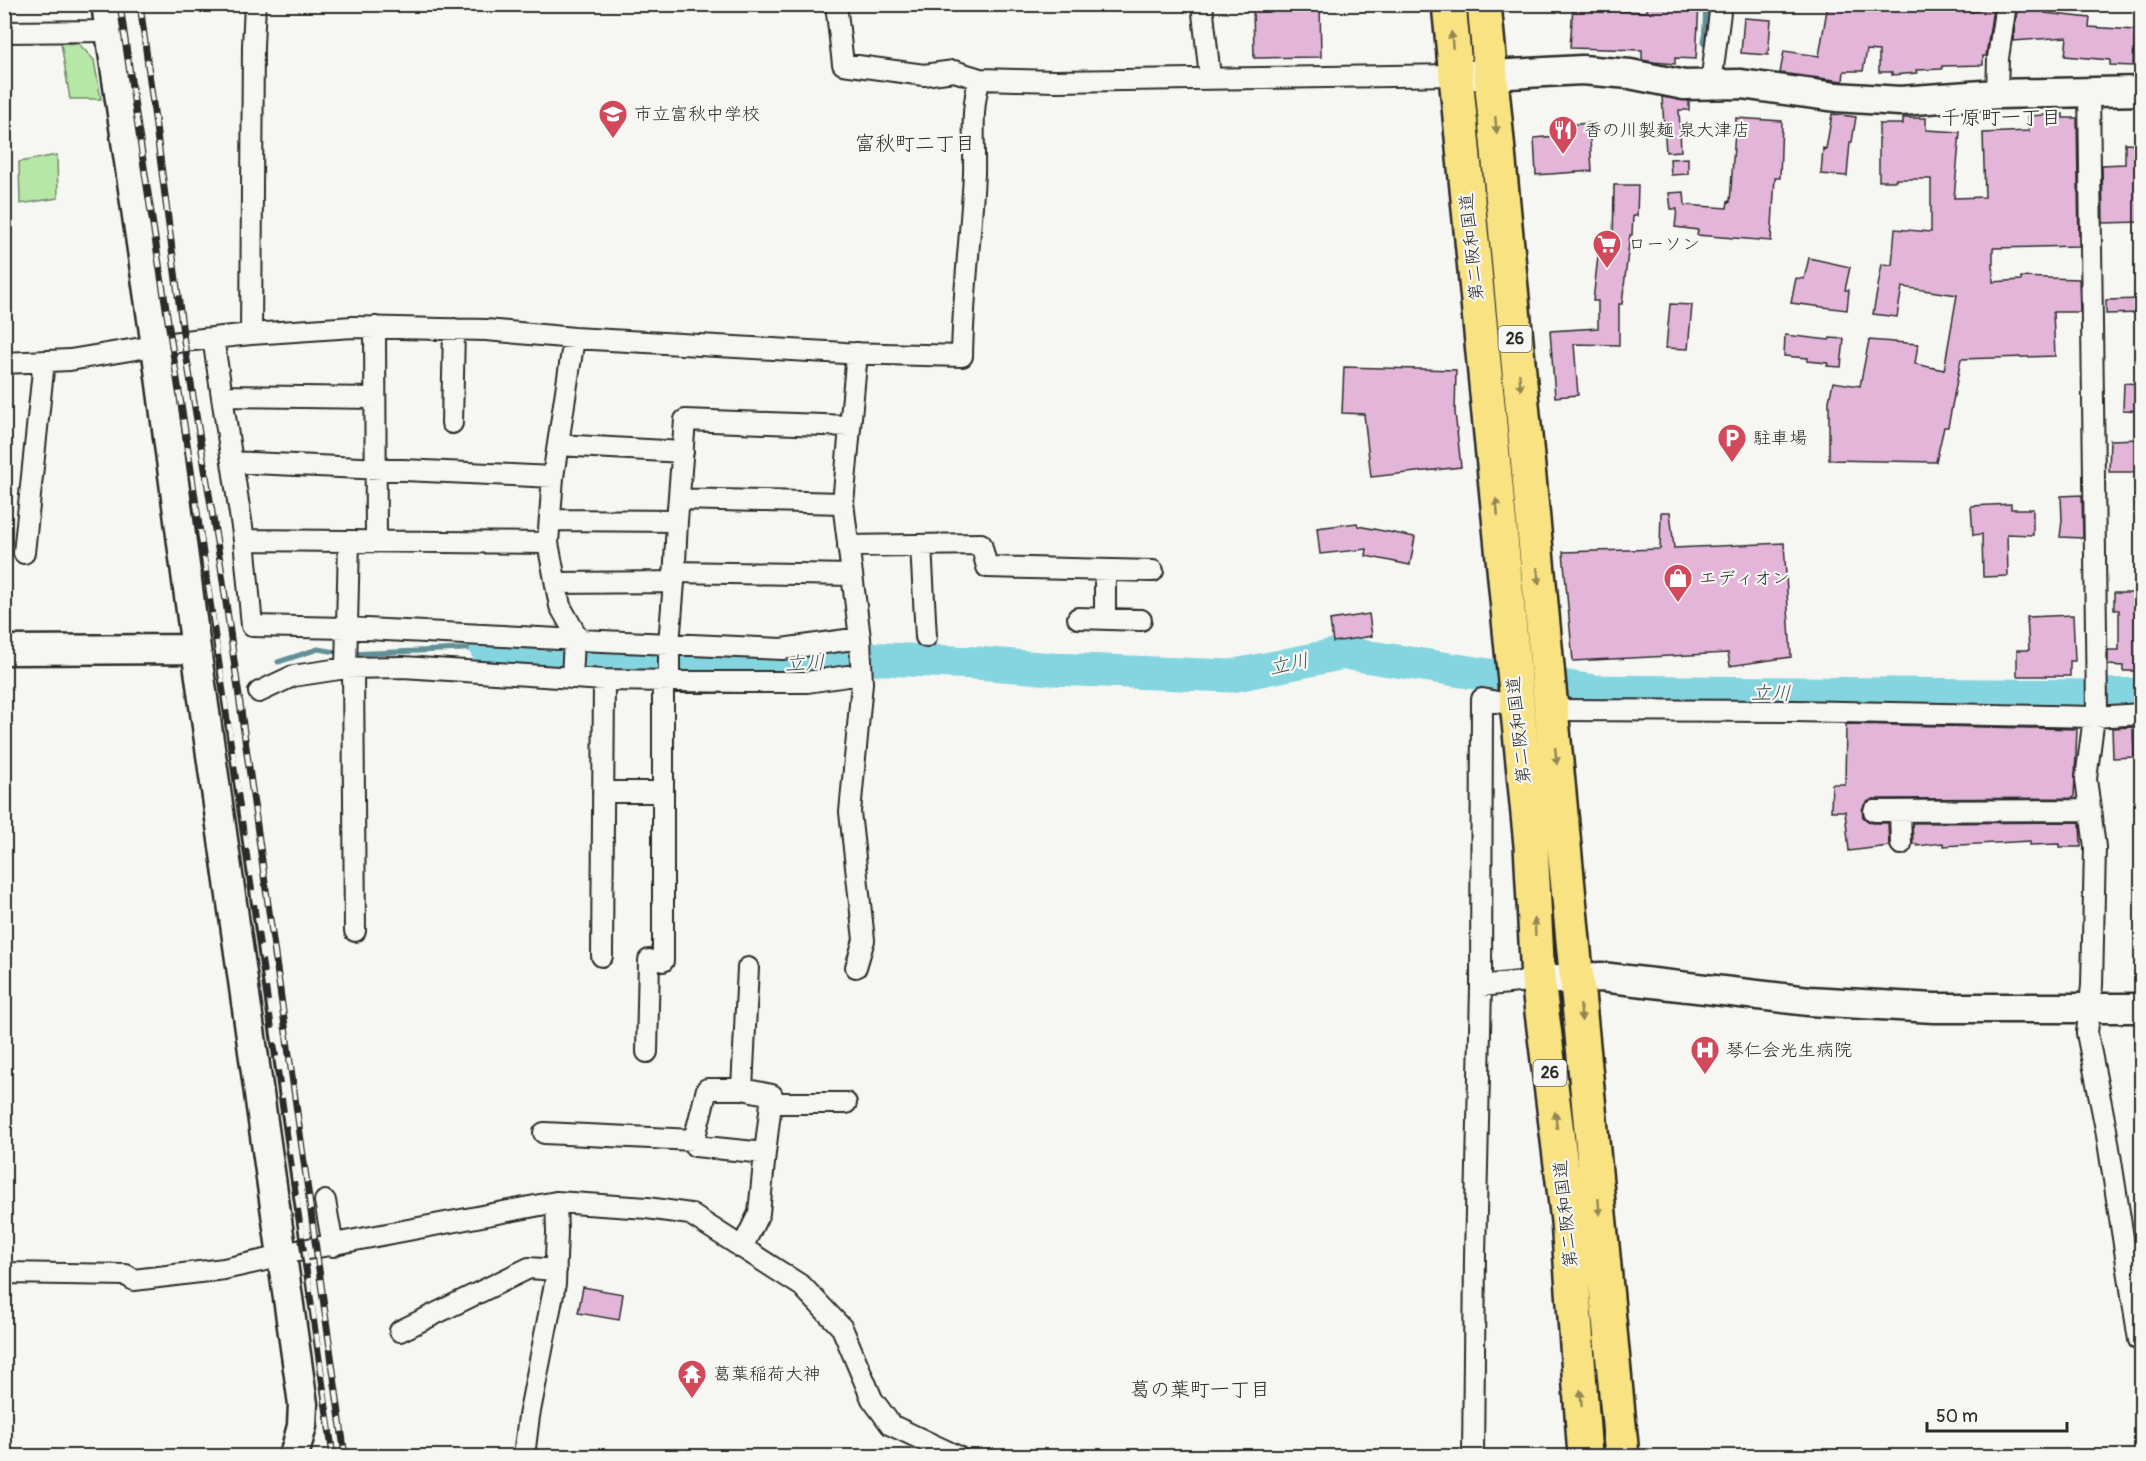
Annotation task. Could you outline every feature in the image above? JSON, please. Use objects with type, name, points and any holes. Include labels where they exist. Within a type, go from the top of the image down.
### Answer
[{"type":"highway","name":"第二阪和国道","points":[[1449,4],[1531,845],[1538,980],[1568,1221],[1586,1456]]},
{"type":"highway","name":"第二阪和国道","points":[[1485,4],[1622,1456]]},
{"type":"street","points":[[251,334],[255,4]]},
{"type":"street","points":[[836,4],[843,63],[924,75],[954,71],[980,78],[1054,81],[1210,77],[1491,75],[1582,70],[1630,74],[1684,85],[1742,84],[1836,97],[1900,101],[1997,94],[2142,92]]},
{"type":"street","points":[[1203,4],[1210,77]]},
{"type":"street","points":[[1711,84],[1721,4]]},
{"type":"street","points":[[1997,94],[1998,58],[2006,4]]},
{"type":"street","points":[[4,33],[108,18],[156,346],[196,649],[303,1404],[302,1426],[294,1456]]},
{"type":"street","points":[[4,363],[70,360],[251,334],[375,327],[486,330],[574,338],[857,353],[962,356],[963,313],[974,173],[974,97],[980,78]]},
{"type":"street","points":[[2089,91],[2097,686],[2096,713],[2086,778],[2095,847],[2092,985],[2087,1033],[2106,1129],[2139,1340]]},
{"type":"street","points":[[375,327],[376,542]]},
{"type":"street","points":[[452,423],[454,329]]},
{"type":"street","points":[[213,338],[244,540],[252,626],[347,635],[670,648],[782,649],[860,643]]},
{"type":"street","points":[[572,675],[576,643],[560,606],[548,543],[553,477],[574,338]]},
{"type":"street","points":[[856,967],[864,940],[850,812],[861,673],[860,643],[843,503],[857,353]]},
{"type":"street","points":[[24,553],[44,361]]},
{"type":"street","points":[[222,396],[375,398]]},
{"type":"street","points":[[647,1052],[656,961],[667,679],[685,420],[849,426]]},
{"type":"street","points":[[558,445],[683,452]]},
{"type":"street","points":[[232,462],[553,477]]},
{"type":"street","points":[[679,499],[843,503]]},
{"type":"street","points":[[550,520],[677,521]]},
{"type":"street","points":[[244,540],[548,543]]},
{"type":"street","points":[[348,541],[347,635],[355,931]]},
{"type":"street","points":[[848,546],[981,544],[987,567],[1153,571]]},
{"type":"street","points":[[921,545],[926,637]]},
{"type":"street","points":[[1105,570],[1106,619]]},
{"type":"street","points":[[556,583],[674,577],[852,575]]},
{"type":"street","points":[[1078,618],[1141,620]]},
{"type":"street","points":[[4,650],[196,649]]},
{"type":"street","points":[[259,692],[293,676],[348,668],[403,667],[572,675],[603,680],[807,682],[861,673]]},
{"type":"street","points":[[602,956],[603,680]]},
{"type":"street","points":[[1473,1456],[1474,1257],[1481,986],[1482,699],[1515,688]]},
{"type":"street","points":[[1550,693],[1782,711],[2142,714]]},
{"type":"street","points":[[603,792],[663,792]]},
{"type":"street","points":[[1874,811],[2006,802],[2090,810]]},
{"type":"street","points":[[1900,811],[1901,844]]},
{"type":"street","points":[[742,1089],[748,968]]},
{"type":"street","points":[[1481,986],[1601,977],[1809,1001],[1934,1008],[2142,1008]]},
{"type":"street","points":[[742,1248],[759,1213],[772,1095],[742,1089],[707,1089],[693,1140],[694,1146],[765,1153]]},
{"type":"street","points":[[771,1103],[846,1103]]},
{"type":"street","points":[[544,1132],[693,1140]]},
{"type":"street","points":[[325,1201],[333,1246]]},
{"type":"street","points":[[4,1273],[126,1275],[134,1280],[224,1269],[292,1252],[556,1202],[646,1208],[690,1214],[802,1286],[842,1328],[872,1399],[891,1425],[957,1456]]},
{"type":"street","points":[[525,1456],[529,1416],[555,1284],[556,1202]]},
{"type":"street","points":[[400,1331],[529,1268],[556,1270]]},
{"type":"green space","points":[[61,43],[79,44],[94,60],[101,99],[70,99]]},
{"type":"green space","points":[[57,155],[58,198],[20,204],[19,162]]},
{"type":"building","points":[[1253,4],[1320,4],[1321,57],[1254,58]]},
{"type":"building","points":[[1647,4],[1699,4],[1696,59],[1675,58],[1675,64],[1642,60],[1642,50],[1570,48],[1573,6],[1597,7],[1597,10],[1647,12]]},
{"type":"building","points":[[1828,4],[1918,4],[1918,9],[1969,4],[1971,12],[1993,8],[1983,65],[1942,66],[1942,69],[1916,70],[1917,73],[1892,75],[1892,72],[1879,72],[1879,51],[1867,50],[1863,71],[1844,71],[1843,81],[1780,73],[1784,51],[1819,56]]},
{"type":"building","points":[[2018,4],[2044,4],[2045,13],[2090,18],[2089,27],[2135,30],[2133,66],[2110,65],[2110,60],[2065,56],[2067,37],[2013,41]]},
{"type":"building","points":[[1744,18],[1771,20],[1768,55],[1741,53]]},
{"type":"building","points":[[1662,97],[1689,101],[1689,110],[1679,110],[1681,151],[1666,152]]},
{"type":"building","points":[[1832,114],[1856,117],[1852,142],[1850,142],[1847,176],[1821,174],[1823,148],[1826,149]]},
{"type":"building","points":[[2063,114],[2063,118],[2077,118],[2079,246],[1993,248],[1993,282],[2021,280],[2021,277],[2079,279],[2080,312],[2053,312],[2055,356],[1961,359],[1948,427],[1944,427],[1936,462],[1829,460],[1829,401],[1833,382],[1860,386],[1869,340],[1918,344],[1915,364],[1944,370],[1957,295],[1902,287],[1897,317],[1873,314],[1882,264],[1892,265],[1895,229],[1931,232],[1931,179],[1879,181],[1879,124],[1903,124],[1903,118],[1926,118],[1926,130],[1960,132],[1954,198],[1985,197],[1983,133],[2029,131],[2028,116]]},
{"type":"building","points":[[1736,118],[1782,121],[1780,178],[1775,178],[1771,241],[1697,235],[1698,230],[1675,227],[1677,209],[1671,209],[1669,193],[1684,192],[1685,205],[1727,208],[1728,201],[1730,202]]},
{"type":"building","name":"香の川製麺 泉大津店","points":[[1589,123],[1592,171],[1536,175],[1534,138],[1556,136],[1555,126]]},
{"type":"building","points":[[2125,143],[2142,144],[2142,222],[2103,223],[2102,165],[2125,164]]},
{"type":"building","points":[[1688,158],[1688,174],[1671,175],[1670,159]]},
{"type":"building","points":[[1614,185],[1638,185],[1637,216],[1633,216],[1622,304],[1619,304],[1619,345],[1574,344],[1578,395],[1555,397],[1550,331],[1598,328],[1598,301],[1593,301],[1599,247],[1613,248]]},
{"type":"building","points":[[1809,258],[1850,267],[1845,290],[1849,290],[1847,310],[1791,303],[1796,278],[1804,279]]},
{"type":"building","points":[[2141,299],[2141,313],[2106,314],[2106,300]]},
{"type":"building","points":[[1670,304],[1692,305],[1688,349],[1666,348]]},
{"type":"building","points":[[1785,335],[1829,340],[1830,338],[1844,339],[1841,367],[1807,361],[1808,358],[1784,356]]},
{"type":"building","points":[[1344,367],[1456,370],[1455,412],[1461,467],[1371,477],[1364,414],[1342,413]]},
{"type":"building","points":[[2124,383],[2142,384],[2142,411],[2123,410]]},
{"type":"building","points":[[2142,439],[2142,472],[2109,472],[2110,440]]},
{"type":"building","points":[[2082,495],[2083,538],[2060,537],[2061,496]]},
{"type":"building","points":[[2011,504],[2011,509],[2033,509],[2033,535],[2007,534],[2008,576],[1983,577],[1982,534],[1973,535],[1971,506]]},
{"type":"building","name":"エディオン","points":[[1661,512],[1670,512],[1674,548],[1784,543],[1791,657],[1730,666],[1728,653],[1573,661],[1563,552],[1660,549]]},
{"type":"building","points":[[1357,523],[1358,526],[1415,537],[1410,565],[1366,556],[1367,549],[1320,554],[1317,528]]},
{"type":"building","points":[[2114,593],[2140,593],[2139,628],[2142,628],[2142,671],[2123,671],[2123,666],[2108,665],[2108,650],[2119,650],[2119,610],[2114,610]]},
{"type":"building","points":[[1369,614],[1372,636],[1333,642],[1330,620]]},
{"type":"building","points":[[2073,615],[2075,661],[2070,661],[2070,676],[2017,676],[2017,650],[2029,650],[2027,617]]},
{"type":"building","points":[[1846,724],[2077,729],[2074,798],[1873,799],[1864,805],[1863,817],[1873,823],[1888,823],[1889,846],[1849,851],[1845,811],[1831,811],[1832,784],[1845,784]]},
{"type":"building","points":[[2133,727],[2134,757],[2113,758],[2112,728]]},
{"type":"building","points":[[2080,822],[2081,847],[2059,847],[2059,844],[2030,845],[2030,841],[1943,846],[1943,843],[1917,846],[1913,844],[1912,823]]},
{"type":"building","points":[[583,1287],[623,1294],[619,1320],[578,1313]]},
{"type":"waterway","points":[[1704,44],[1706,4]]},
{"type":"waterway","points":[[278,662],[318,649],[349,654],[486,648]]},
{"type":"waterway","name":"立川","points":[[486,648],[602,659],[810,665],[863,658],[1231,676],[1344,653],[1594,691],[2090,696]]},
{"type":"waterway","name":"立川","points":[[2103,695],[2142,694]]},
{"type":"railway","points":[[120,4],[245,831],[333,1456]]},
{"type":"railway","points":[[140,4],[184,341],[221,567],[345,1456]]},
{"type":"place","name":"市立富秋中学校","points":[[613,140]]},
{"type":"place","name":"香の川製麺 泉大津店","points":[[1563,156]]},
{"type":"place","name":"ローソン","points":[[1607,270]]},
{"type":"place","name":"駐車場","points":[[1732,464]]},
{"type":"place","name":"エディオン","points":[[1678,604]]},
{"type":"place","name":"琴仁会光生病院","points":[[1705,1076]]},
{"type":"place","name":"葛葉稲荷大神","points":[[692,1400]]},
{"type":"district","name":"千原町一丁目","points":[[2001,117]]},
{"type":"district","name":"富秋町二丁目","points":[[915,143]]},
{"type":"district","name":"葛の葉町一丁目","points":[[1200,1389]]}]
